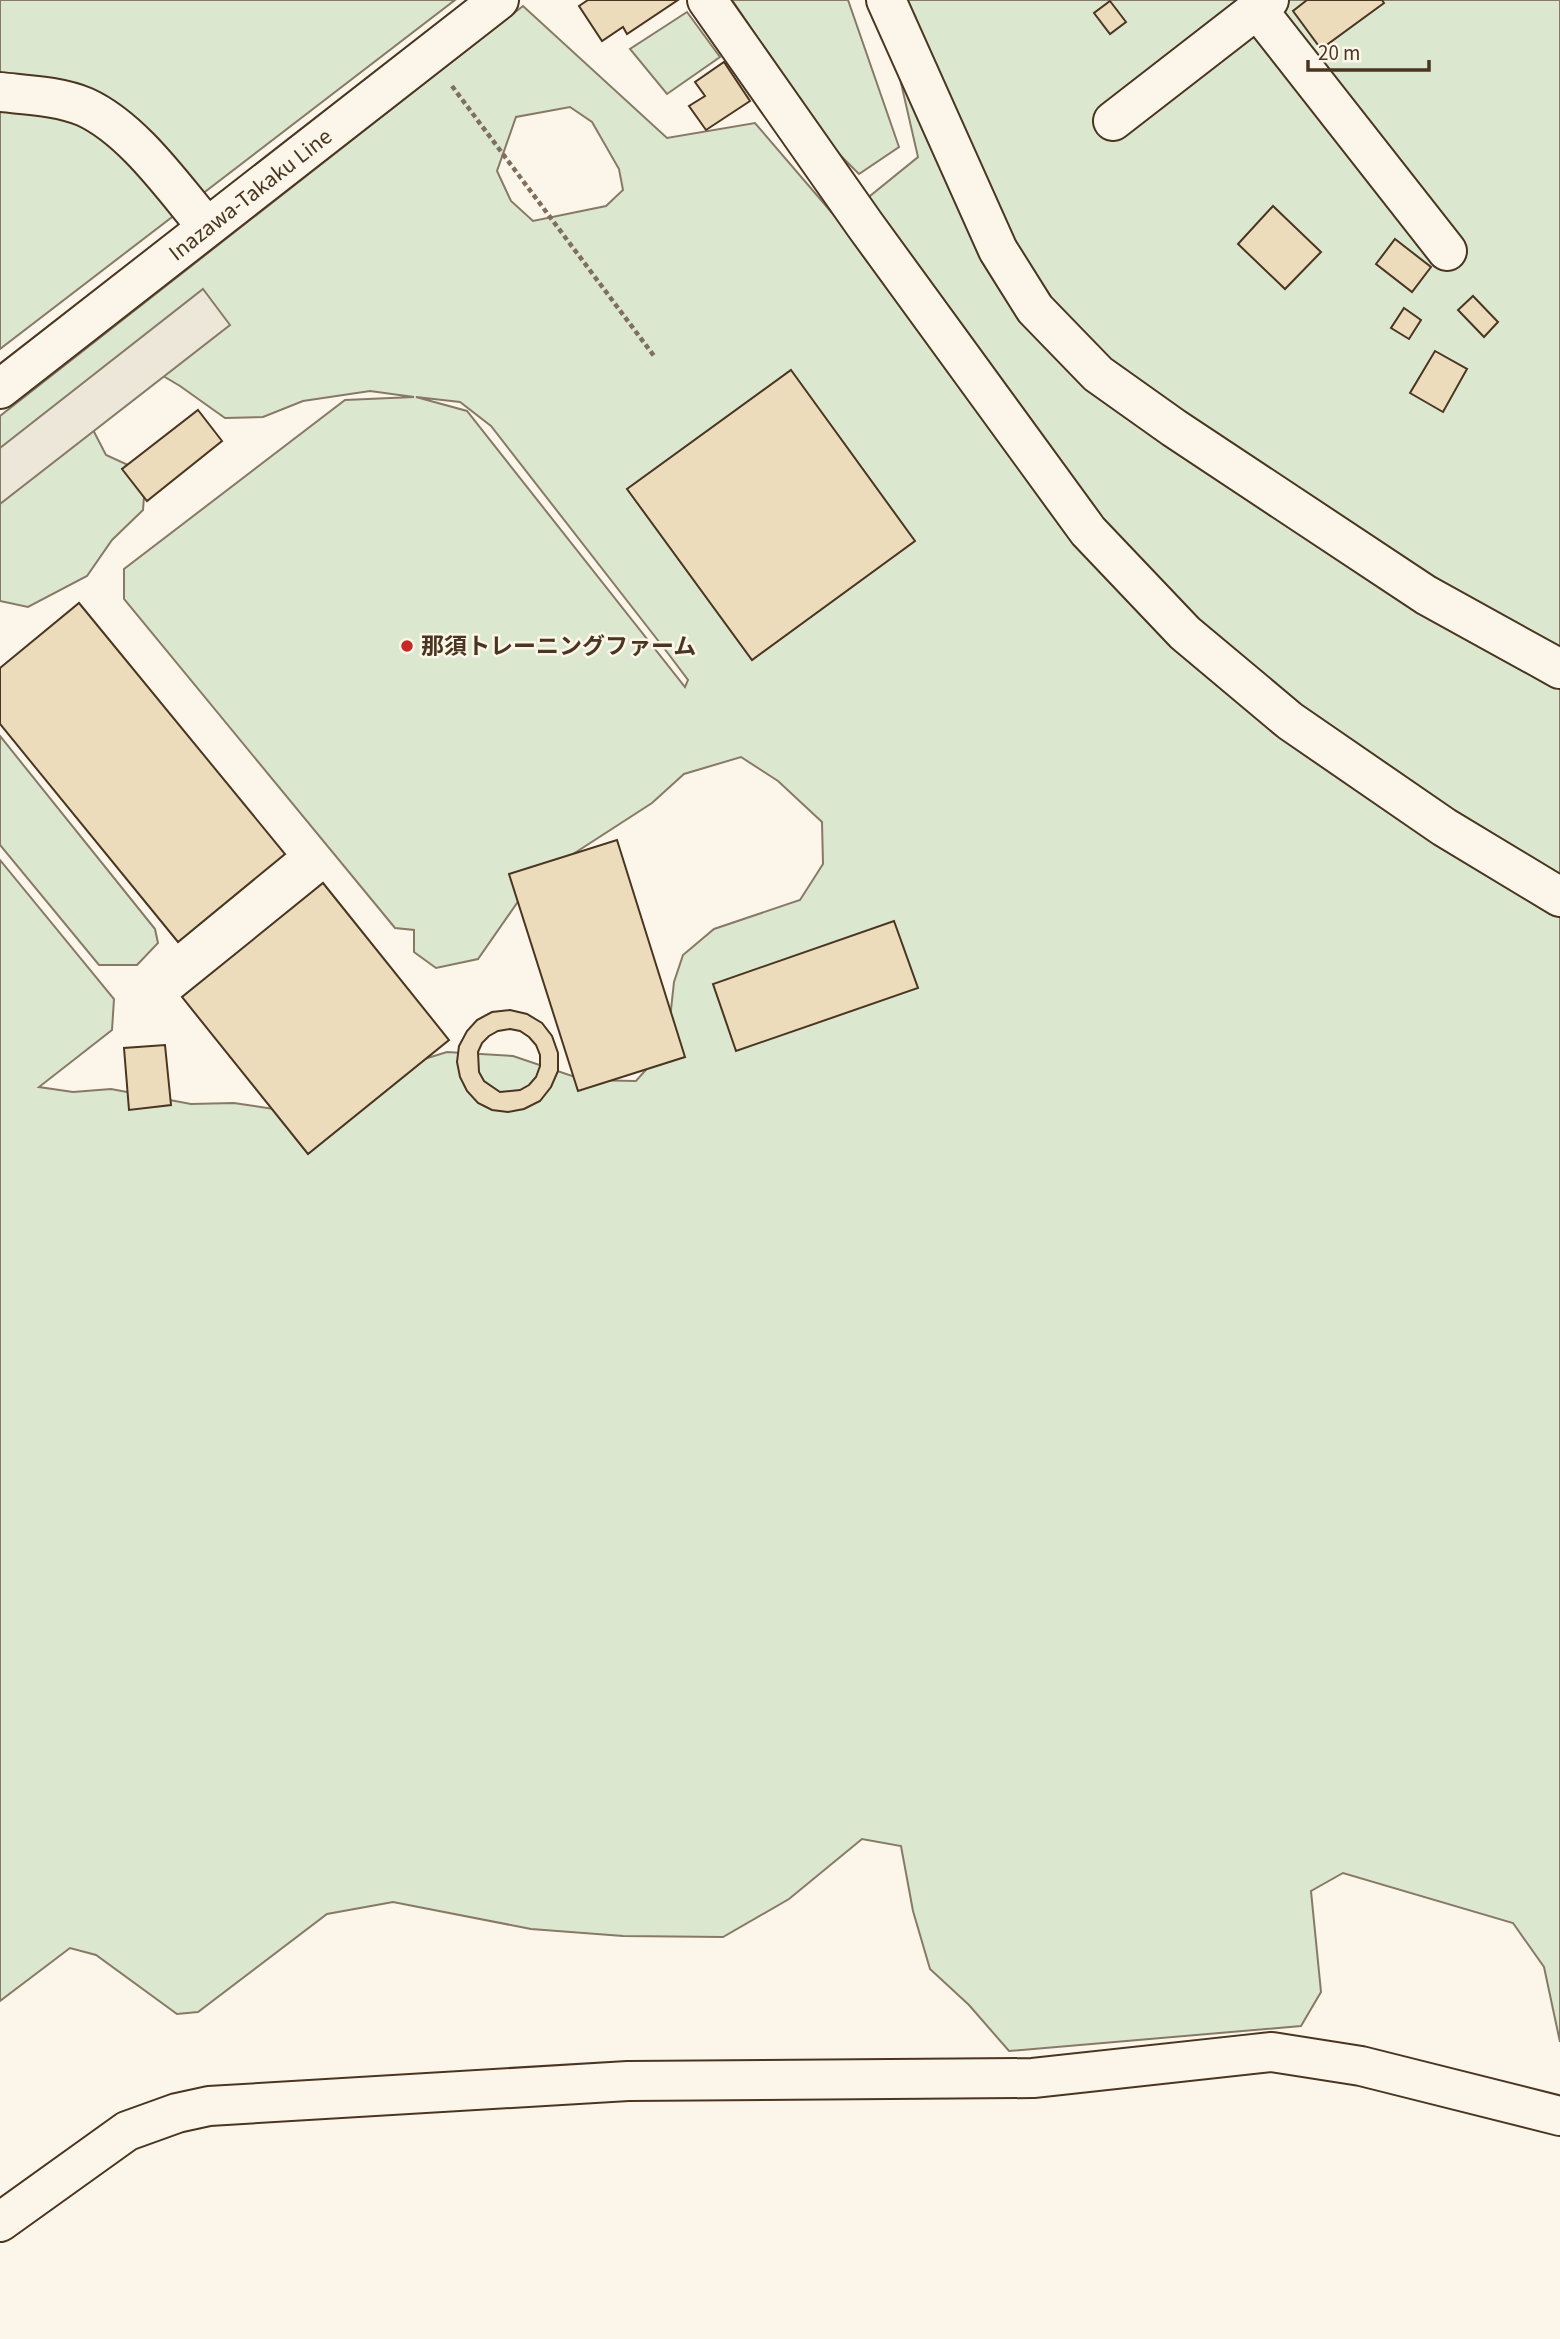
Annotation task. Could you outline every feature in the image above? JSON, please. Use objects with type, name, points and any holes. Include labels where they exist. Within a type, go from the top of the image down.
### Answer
[{"type":"street","name":"Inazawa-Takaku Line","points":[[0,389],[499,0]]},
{"type":"street","points":[[707,0],[865,225],[1088,531],[1185,633],[1290,721],[1444,827],[1560,897]]},
{"type":"street","points":[[886,0],[998,250],[1035,309],[1098,374],[1174,428],[1426,595],[1560,669]]},
{"type":"street","points":[[1113,121],[1263,4],[1447,251]]},
{"type":"street","points":[[0,92],[48,98],[84,107],[117,128],[149,159],[207,227]]},
{"type":"street","points":[[0,2222],[127,2131],[177,2113],[209,2106],[628,2081],[1033,2077],[1272,2052],[1361,2066],[1560,2116]]},
{"type":"path","points":[[428,55],[654,356]]},
{"type":"green space","points":[[0,0],[455,0],[0,349]]},
{"type":"green space","points":[[732,0],[848,0],[899,147],[859,174],[834,149]]},
{"type":"green space","points":[[882,0],[1560,0],[1560,2042],[1544,1967],[1513,1923],[1343,1873],[1311,1891],[1321,1992],[1301,2026],[1009,2051],[969,2005],[930,1969],[913,1911],[901,1846],[862,1839],[789,1899],[723,1937],[623,1936],[531,1929],[393,1902],[327,1914],[198,2012],[177,2014],[96,1955],[70,1948],[0,2001],[0,860],[114,999],[112,1030],[39,1087],[73,1092],[111,1089],[191,1104],[234,1103],[287,1111],[385,1071],[447,1052],[513,1056],[584,1080],[636,1081],[667,1046],[674,982],[683,955],[714,929],[800,900],[823,864],[822,822],[778,781],[741,757],[684,774],[652,803],[533,880],[478,959],[436,968],[414,952],[414,930],[395,928],[124,599],[124,569],[345,400],[414,397],[370,391],[303,401],[263,417],[225,418],[158,373],[91,426],[106,455],[139,470],[145,483],[143,510],[112,540],[87,576],[28,607],[0,601],[0,416],[523,6],[667,138],[755,123],[839,221],[918,157]],"holes":[[[570,107],[592,122],[619,169],[623,190],[606,206],[533,221],[511,201],[497,171],[516,117]],[[416,397],[460,402],[491,426],[688,680],[685,687],[467,411]]]},
{"type":"green space","points":[[687,12],[720,57],[667,94],[630,49]]},
{"type":"green space","points":[[0,736],[155,929],[158,943],[137,965],[99,965],[0,845]]},
{"type":"shaded area","points":[[203,289],[230,325],[0,504],[0,448]]},
{"type":"building","points":[[588,0],[678,0],[627,34],[623,27],[602,41],[579,6]]},
{"type":"building","points":[[1307,0],[1382,0],[1384,3],[1321,49],[1293,11]]},
{"type":"building","points":[[1110,1],[1126,22],[1110,34],[1094,13]]},
{"type":"building","points":[[724,62],[750,101],[706,130],[689,106],[705,96],[695,82]]},
{"type":"building","points":[[1273,206],[1321,252],[1285,289],[1238,244]]},
{"type":"building","points":[[1395,239],[1431,267],[1412,292],[1376,264]]},
{"type":"building","points":[[1473,296],[1498,322],[1484,337],[1458,310]]},
{"type":"building","points":[[1404,308],[1421,320],[1409,339],[1391,328]]},
{"type":"building","points":[[1435,351],[1467,369],[1443,412],[1410,393]]},
{"type":"building","points":[[791,370],[915,541],[752,660],[627,489]]},
{"type":"building","points":[[198,410],[222,441],[147,501],[122,469]]},
{"type":"building","points":[[79,603],[285,854],[178,942],[0,724],[0,668]]},
{"type":"building","points":[[617,840],[685,1057],[578,1091],[509,874]]},
{"type":"building","points":[[323,883],[449,1040],[308,1154],[182,997]]},
{"type":"building","points":[[894,921],[918,988],[736,1051],[713,984]]},
{"type":"building","points":[[510,1010],[527,1014],[542,1023],[552,1036],[558,1053],[558,1071],[551,1087],[540,1101],[524,1109],[508,1112],[492,1110],[478,1103],[467,1091],[460,1077],[457,1062],[459,1046],[477,1020],[492,1012]],"holes":[[[498,1031],[520,1031],[536,1045],[540,1066],[529,1085],[520,1090],[500,1092],[484,1081],[479,1072],[478,1052],[482,1043]]]},
{"type":"building","points":[[165,1045],[171,1105],[129,1110],[124,1048]]},
{"type":"place","name":"那須トレーニングファーム","points":[[407,646]]}]
